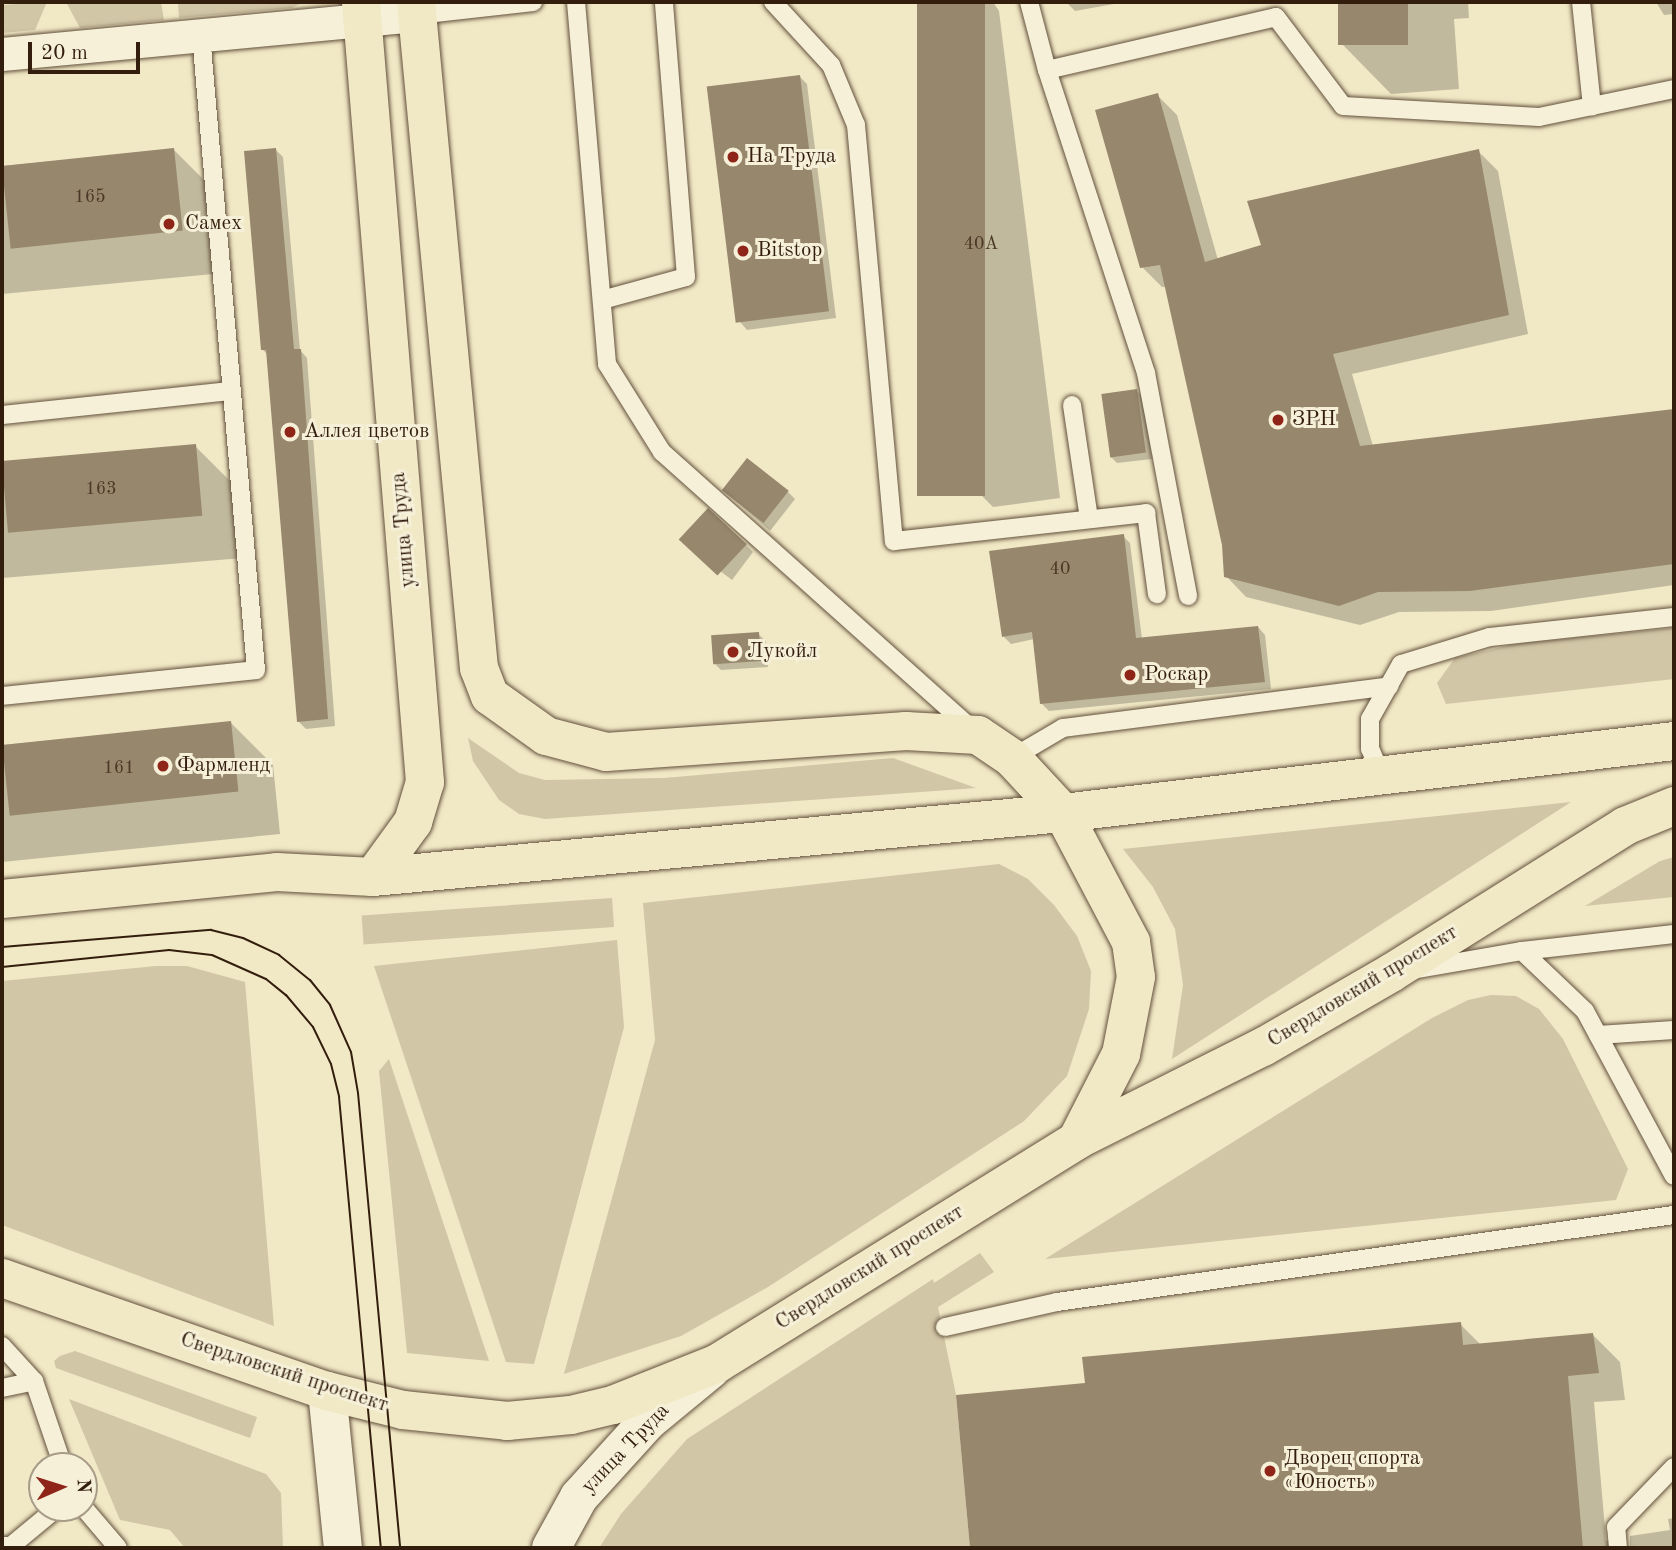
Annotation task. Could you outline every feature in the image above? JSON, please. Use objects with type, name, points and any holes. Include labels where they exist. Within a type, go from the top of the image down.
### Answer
[{"type":"main road","points":[[417,8],[479,668],[490,696],[546,736],[606,752],[906,731],[978,735],[1012,758],[1063,813],[1131,942],[1136,977],[1121,1054],[1077,1140]]},
{"type":"main road","name":"улица Труда","points":[[361,11],[425,782],[413,822],[373,877]]},
{"type":"main road","points":[[2,899],[276,872],[373,877],[1063,813],[1380,772],[1674,741]]},
{"type":"main road","name":"Свердловский проспект","points":[[2,1278],[327,1391],[436,1417],[507,1421],[571,1415],[613,1405],[718,1363],[1077,1140],[1263,1047],[1391,973],[1625,826],[1674,806]]},
{"type":"main road","name":"улица Труда","points":[[551,1548],[579,1497],[648,1422],[718,1363]]},
{"type":"main road","points":[[327,1391],[343,1548]]},
{"type":"street","points":[[2,54],[201,35],[361,11],[417,8]]},
{"type":"lane","points":[[417,8],[533,2]]},
{"type":"lane","points":[[576,2],[607,364],[662,452],[978,735]]},
{"type":"lane","points":[[601,300],[686,277],[664,2]]},
{"type":"lane","points":[[773,2],[831,65],[856,125],[894,541],[1146,513],[1157,594]]},
{"type":"lane","points":[[1029,2],[1047,71],[1146,373],[1188,596]]},
{"type":"lane","points":[[1262,2],[1343,106],[1539,117],[1674,89]]},
{"type":"lane","points":[[1581,2],[1592,106]]},
{"type":"lane","points":[[1047,71],[1276,17]]},
{"type":"lane","points":[[2,696],[256,670],[201,35]]},
{"type":"lane","points":[[2,415],[231,391]]},
{"type":"lane","points":[[1072,405],[1089,519]]},
{"type":"lane","points":[[1380,772],[1370,749],[1370,719],[1401,664],[1490,637],[1674,617]]},
{"type":"lane","points":[[1012,758],[1063,729],[1389,686]]},
{"type":"lane","points":[[1391,973],[1522,951],[1674,934]]},
{"type":"lane","points":[[1522,951],[1585,1011],[1674,1176]]},
{"type":"lane","points":[[1598,1035],[1674,1030]]},
{"type":"lane","points":[[945,1327],[1057,1302],[1674,1216]]},
{"type":"lane","points":[[2,1346],[34,1381],[58,1452]]},
{"type":"lane","points":[[2,1388],[34,1381]]},
{"type":"lane","points":[[1618,1548],[1616,1527],[1674,1467]]},
{"type":"lane","points":[[2,1546],[11,1546],[40,1522]]},
{"type":"lane","points":[[96,1522],[117,1548]]},
{"type":"shaded area","points":[[47,2],[35,30],[2,33],[2,5]]},
{"type":"shaded area","points":[[66,2],[161,2],[164,20],[80,28]]},
{"type":"shaded area","points":[[178,2],[305,2],[291,8],[179,18]]},
{"type":"shaded area","points":[[1674,628],[1674,679],[1446,704],[1437,683],[1455,658],[1515,644]]},
{"type":"shaded area","points":[[468,738],[519,773],[545,780],[664,778],[893,758],[976,788],[545,819],[519,814],[499,800],[473,761]]},
{"type":"shaded area","points":[[1571,802],[1172,1059],[1183,985],[1175,929],[1153,887],[1123,849]]},
{"type":"shaded area","points":[[1674,857],[1674,897],[1585,906],[1660,861]]},
{"type":"shaded area","points":[[999,864],[1028,879],[1054,905],[1077,936],[1091,971],[1089,1009],[1067,1076],[1024,1121],[768,1287],[681,1336],[564,1374],[655,1040],[643,903]]},
{"type":"shaded area","points":[[612,898],[614,927],[364,944],[362,916]]},
{"type":"shaded area","points":[[617,940],[624,1027],[534,1364],[506,1362],[374,966]]},
{"type":"shaded area","points":[[156,966],[187,966],[245,982],[274,1326],[2,1225],[2,981]]},
{"type":"shaded area","points":[[1491,995],[1516,996],[1539,1009],[1563,1039],[1628,1169],[1616,1200],[1045,1259],[1432,1018],[1468,1000]]},
{"type":"shaded area","points":[[389,1059],[489,1361],[407,1353],[379,1071]]},
{"type":"shaded area","points":[[980,1253],[994,1272],[938,1307],[956,1395],[970,1548],[599,1548],[621,1514],[687,1439],[933,1279],[934,1283]]},
{"type":"shaded area","points":[[75,1351],[257,1417],[250,1438],[56,1368],[54,1361]]},
{"type":"shaded area","points":[[69,1399],[266,1474],[281,1493],[283,1548],[185,1548],[170,1530],[120,1520],[98,1468],[98,1452],[91,1452]]},
{"type":"building","points":[[917,2],[985,2],[985,496],[917,496]]},
{"type":"building","points":[[1338,2],[1408,2],[1408,45],[1338,45]]},
{"type":"building","points":[[800,75],[829,311],[736,323],[707,86]]},
{"type":"building","name":"ЗРН","points":[[1158,93],[1205,262],[1261,245],[1247,201],[1479,149],[1509,315],[1333,354],[1360,446],[1674,409],[1674,564],[1470,591],[1378,592],[1339,606],[1224,577],[1222,545],[1160,265],[1140,268],[1095,110]]},
{"type":"building","points":[[174,148],[183,231],[11,249],[2,166]]},
{"type":"building","name":"Аллея цветов","points":[[276,148],[294,349],[301,349],[328,719],[297,722],[266,350],[261,350],[244,151]]},
{"type":"building","points":[[1137,389],[1146,452],[1110,457],[1101,394]]},
{"type":"building","points":[[196,444],[202,516],[8,533],[2,461]]},
{"type":"building","points":[[747,458],[789,491],[764,523],[722,490]]},
{"type":"building","points":[[708,508],[747,544],[717,576],[679,539]]},
{"type":"building","points":[[1124,534],[1136,638],[1258,626],[1265,682],[1040,704],[1032,632],[1002,637],[989,551]]},
{"type":"building","points":[[759,632],[761,661],[713,664],[711,635]]},
{"type":"building","points":[[231,721],[238,792],[10,816],[2,745]]},
{"type":"building","name":"Дворец спорта «Юность»","points":[[1461,1322],[1463,1345],[1593,1333],[1599,1373],[1568,1376],[1583,1548],[970,1548],[956,1395],[1085,1383],[1082,1357]]},
{"type":"tram line","points":[[2,947],[211,930],[243,938],[279,955],[310,980],[330,1005],[351,1052],[358,1093],[400,1548]]},
{"type":"tram line","points":[[2,967],[169,950],[212,955],[266,979],[286,995],[313,1027],[331,1064],[339,1097],[381,1548]]},
{"type":"place","name":"На Труда","points":[[733,157]]},
{"type":"place","name":"Самех","points":[[169,224]]},
{"type":"place","name":"Bitstop","points":[[743,251]]},
{"type":"place","name":"ЗРН","points":[[1278,420]]},
{"type":"place","name":"Аллея цветов","points":[[290,432]]},
{"type":"place","name":"Лукойл","points":[[733,652]]},
{"type":"place","name":"Роскар","points":[[1130,675]]},
{"type":"place","name":"Фармленд","points":[[163,766]]},
{"type":"place","name":"Дворец спорта «Юность»","points":[[1270,1471]]}]
